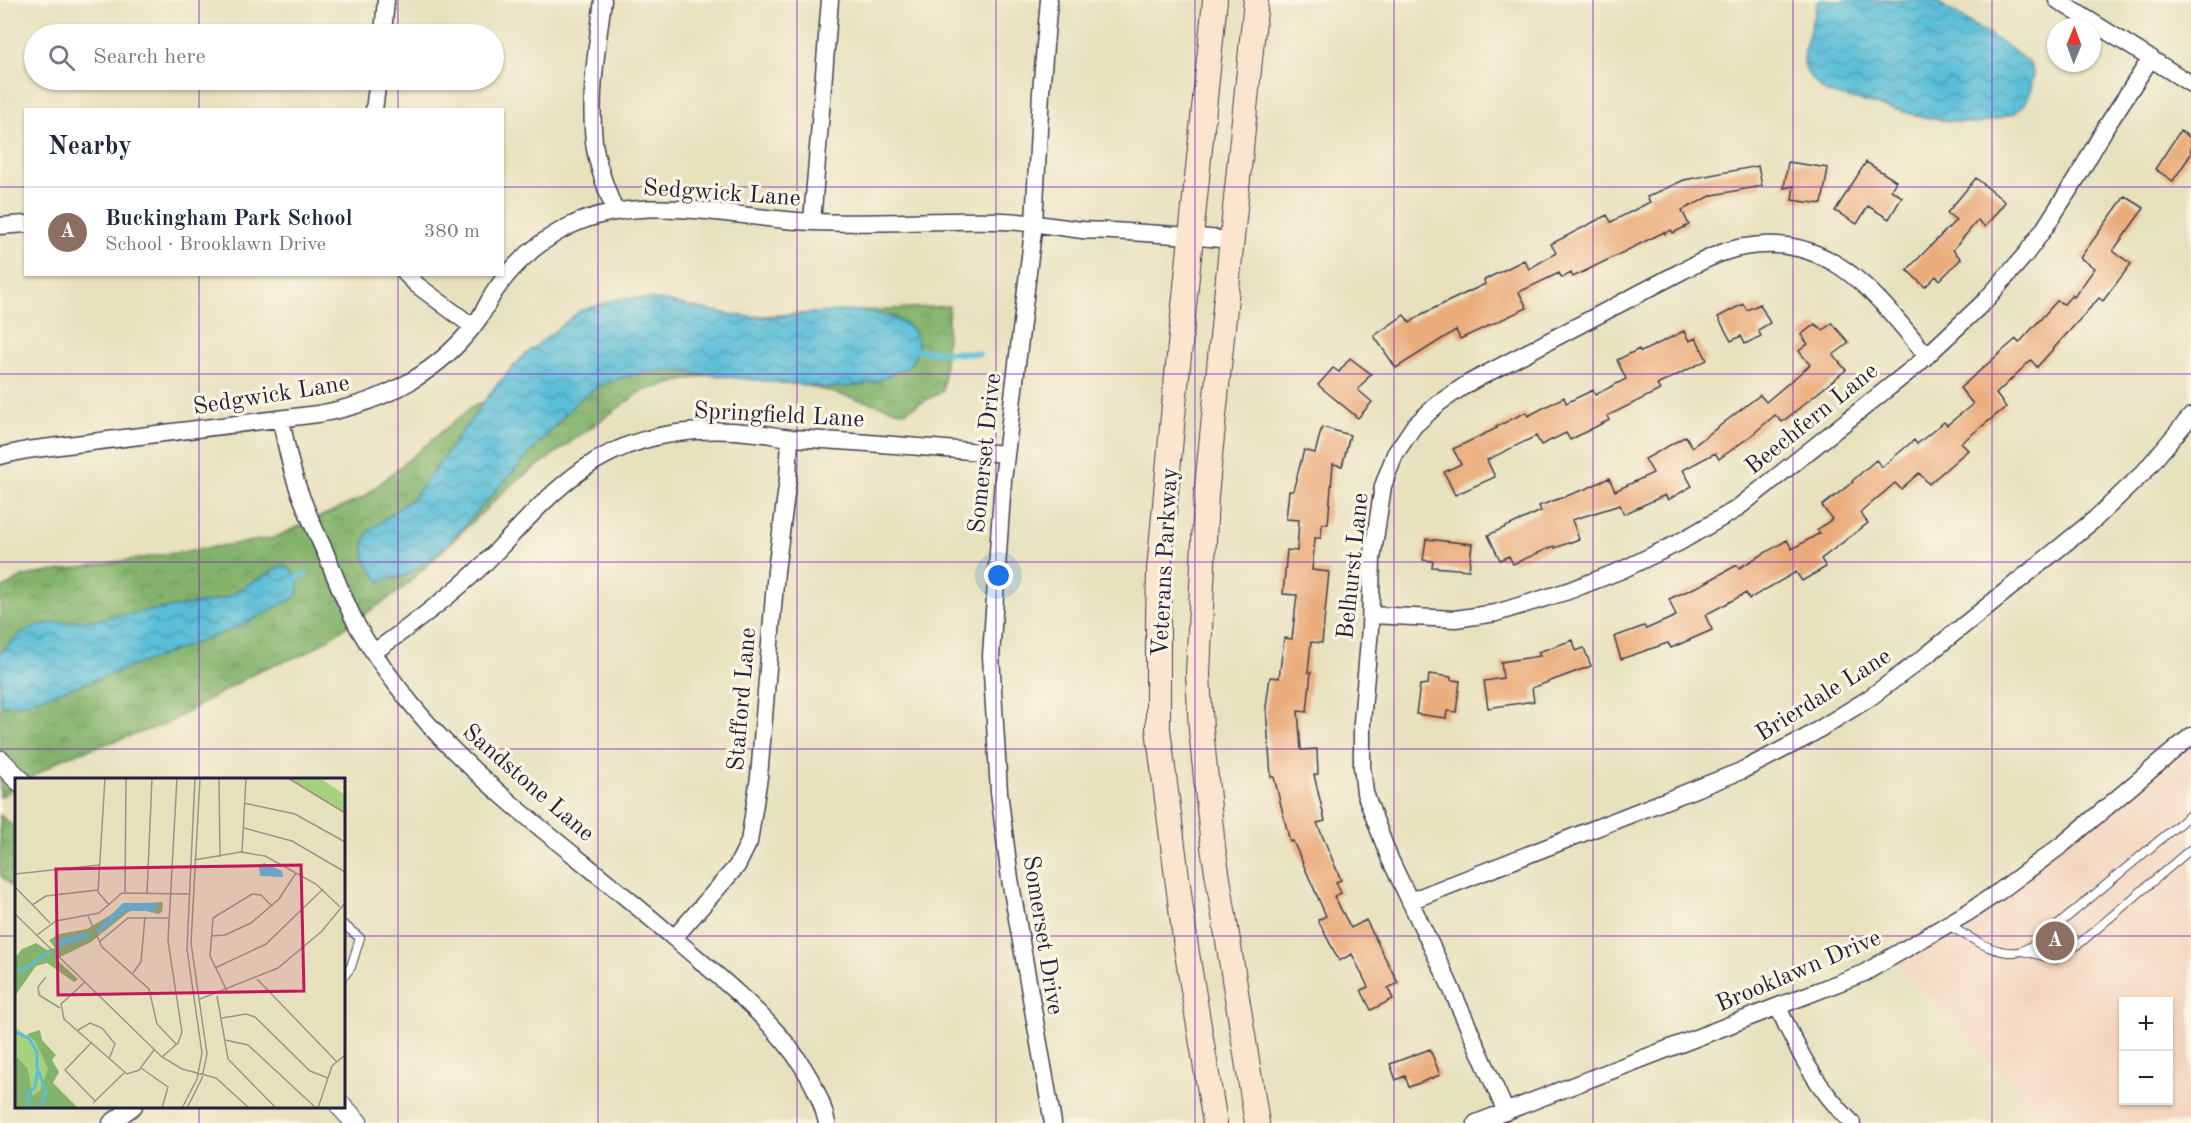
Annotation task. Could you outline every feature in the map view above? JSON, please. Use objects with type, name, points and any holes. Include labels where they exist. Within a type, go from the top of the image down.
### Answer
[{"type":"main road","name":"Veterans Parkway","points":[[1215,0],[1159,570],[1158,729],[1186,947],[1215,1123]]},
{"type":"main road","name":"Veterans Parkway","points":[[1256,0],[1206,496],[1198,674],[1213,847],[1257,1123]]},
{"type":"street","points":[[384,24],[386,0]]},
{"type":"street","points":[[603,0],[593,90],[593,118],[595,144],[604,183],[615,212]]},
{"type":"street","points":[[812,222],[830,0]]},
{"type":"street","name":"Somerset Drive","points":[[1049,0],[1041,92],[1034,223],[1005,454],[992,620],[992,680],[999,792],[1010,879],[1053,1123]]},
{"type":"street","points":[[2057,0],[2191,84]]},
{"type":"street","name":"Beechfern Lane","points":[[1371,615],[1455,619],[1496,613],[1568,591],[1650,557],[1735,510],[1927,356],[1984,301],[2025,255],[2151,58]]},
{"type":"street","points":[[375,108],[377,90]]},
{"type":"street","name":"Sedgwick Lane","points":[[0,456],[27,450],[350,409],[380,398],[409,383],[435,365],[472,326],[515,266],[536,247],[561,230],[615,212],[650,208],[812,222],[948,220],[1034,223],[1084,230],[1231,240]]},
{"type":"street","points":[[0,226],[24,224]]},
{"type":"street","name":"Belhurst Lane","points":[[1506,1112],[1447,978],[1389,857],[1365,793],[1362,766],[1362,722],[1371,615],[1372,559],[1383,486],[1395,454],[1414,426],[1439,403],[1467,384],[1714,256],[1743,247],[1773,244],[1802,248],[1830,259],[1854,277],[1880,302],[1927,356]]},
{"type":"street","points":[[408,276],[472,326]]},
{"type":"street","name":"Brierdale Lane","points":[[1410,901],[1741,771],[1805,738],[1868,699],[1927,655],[2095,519],[2144,472],[2191,416]]},
{"type":"street","name":"Sandstone Lane","points":[[281,419],[290,461],[305,507],[346,603],[374,652],[410,702],[462,758],[507,800],[638,906],[730,986],[792,1053],[811,1078],[827,1123]]},
{"type":"street","name":"Springfield Lane","points":[[374,652],[428,613],[463,583],[562,485],[585,468],[637,442],[665,434],[695,430],[756,433],[790,438],[849,440],[1005,454]]},
{"type":"street","name":"Stafford Lane","points":[[674,938],[737,866],[749,842],[759,777],[790,438]]},
{"type":"street","name":"Brooklawn Drive","points":[[1476,1123],[1606,1071],[1719,1031],[1864,973],[1947,925],[2032,868],[2191,736]]},
{"type":"street","points":[[0,760],[17,778]]},
{"type":"street","points":[[1778,1006],[1799,1054],[1823,1090],[1852,1123]]},
{"type":"street","points":[[111,1123],[133,1108]]},
{"type":"street","points":[[342,1108],[357,1123]]},
{"type":"lane","points":[[2022,951],[2035,944],[2191,814]]},
{"type":"lane","points":[[1947,925],[1992,948],[2009,952],[2022,951],[2056,959],[2080,943],[2191,849]]},
{"type":"lane","points":[[345,926],[360,938],[351,967],[345,975]]},
{"type":"shaded area","points":[[2191,736],[2191,1123],[2050,1123],[1892,957],[1967,913]]},
{"type":"green space","points":[[949,306],[943,391],[904,412],[739,367],[642,391],[511,485],[401,590],[307,653],[260,670],[166,724],[63,758],[31,778],[15,778],[15,788],[0,797],[0,590],[24,576],[273,538],[364,497],[469,409],[647,322]]},
{"type":"green space","points":[[0,815],[15,828],[15,889],[0,875]]},
{"type":"water","points":[[1818,0],[1934,0],[2014,51],[2030,64],[2034,75],[2029,96],[2024,105],[2015,113],[1976,124],[1928,118],[1825,92],[1807,73],[1804,63],[1805,48]]},
{"type":"water","points":[[632,298],[663,301],[726,314],[758,317],[841,311],[876,313],[898,320],[910,327],[917,338],[918,349],[911,363],[904,369],[863,385],[829,388],[675,371],[633,375],[602,385],[571,408],[447,545],[405,576],[380,582],[365,560],[364,544],[368,532],[415,496],[494,388],[521,358],[580,311],[613,300]]},
{"type":"water","points":[[281,566],[290,569],[296,577],[299,588],[296,597],[238,627],[101,678],[19,705],[0,704],[0,653],[23,632],[47,623],[90,620],[214,601],[225,598]]},
{"type":"building","points":[[2180,131],[2191,138],[2191,154],[2173,181],[2155,169]]},
{"type":"building","points":[[1788,162],[1828,168],[1822,204],[1792,200],[1794,186],[1784,188]]},
{"type":"building","points":[[1866,162],[1896,181],[1891,190],[1902,197],[1889,219],[1868,206],[1857,224],[1835,211]]},
{"type":"building","points":[[1758,166],[1762,186],[1713,195],[1682,210],[1689,225],[1673,233],[1671,230],[1665,234],[1664,232],[1573,277],[1571,273],[1562,278],[1559,273],[1519,292],[1527,308],[1460,339],[1456,330],[1396,368],[1374,336],[1404,315],[1410,323],[1422,314],[1485,284],[1484,280],[1524,260],[1529,269],[1556,253],[1551,244],[1607,215],[1611,222],[1650,202],[1647,197],[1684,180]]},
{"type":"building","points":[[1976,178],[2005,202],[1985,227],[1978,220],[1953,250],[1961,259],[1940,280],[1936,276],[1925,287],[1907,270],[1956,220],[1947,213]]},
{"type":"building","points":[[2125,196],[2144,208],[2113,251],[2131,264],[2103,301],[2099,298],[2037,367],[2031,360],[1996,394],[2006,407],[1961,443],[1968,450],[1929,484],[1919,473],[1901,489],[1895,483],[1860,513],[1868,523],[1821,559],[1826,567],[1802,581],[1796,572],[1749,599],[1746,593],[1705,615],[1712,630],[1671,648],[1668,643],[1621,659],[1614,637],[1644,626],[1646,629],[1676,616],[1669,599],[1737,565],[1739,568],[1787,540],[1792,549],[1820,533],[1817,530],[1832,519],[1822,506],[1853,482],[1876,460],[1882,467],[1914,440],[1917,444],[1944,422],[1947,425],[1973,404],[1960,388],[2016,339],[2019,343],[2057,301],[2064,304],[2072,295],[2074,297],[2095,268],[2080,258]]},
{"type":"building","points":[[1743,304],[1747,310],[1760,304],[1770,323],[1758,330],[1761,336],[1745,344],[1741,336],[1731,341],[1718,317]]},
{"type":"building","points":[[1832,323],[1849,343],[1833,355],[1846,370],[1782,422],[1775,415],[1719,459],[1715,453],[1683,470],[1692,486],[1668,500],[1665,495],[1624,514],[1620,505],[1572,520],[1579,539],[1555,548],[1554,546],[1513,564],[1509,556],[1500,560],[1488,535],[1541,511],[1539,506],[1609,478],[1615,491],[1653,473],[1645,459],[1686,436],[1692,447],[1760,395],[1766,402],[1810,365],[1799,351],[1808,344],[1801,335],[1815,324],[1823,330]]},
{"type":"building","points":[[1684,331],[1689,341],[1696,338],[1707,360],[1657,385],[1660,390],[1607,416],[1609,420],[1570,440],[1566,433],[1541,445],[1536,436],[1487,460],[1495,477],[1455,495],[1444,472],[1461,464],[1453,449],[1526,412],[1528,416],[1564,397],[1566,403],[1593,390],[1595,395],[1626,379],[1617,360],[1639,349],[1641,352]]},
{"type":"building","points":[[1350,358],[1371,374],[1358,390],[1372,402],[1358,418],[1318,385],[1333,368],[1339,372]]},
{"type":"building","points":[[1322,427],[1350,435],[1342,466],[1333,464],[1328,524],[1322,524],[1321,538],[1315,538],[1312,570],[1329,572],[1322,643],[1311,642],[1307,712],[1298,711],[1301,750],[1317,749],[1318,774],[1314,775],[1325,821],[1317,823],[1341,880],[1336,882],[1341,893],[1334,896],[1351,928],[1366,920],[1398,983],[1388,988],[1393,999],[1371,1010],[1361,990],[1368,987],[1352,954],[1339,961],[1318,920],[1326,916],[1293,841],[1290,842],[1274,777],[1271,777],[1266,707],[1270,677],[1279,678],[1284,638],[1292,639],[1297,595],[1283,594],[1287,550],[1297,551],[1299,520],[1286,519],[1289,491],[1293,491],[1304,450],[1315,453]]},
{"type":"building","points":[[1426,539],[1472,544],[1469,570],[1432,567],[1433,561],[1423,560]]},
{"type":"building","points":[[1573,640],[1576,651],[1584,648],[1591,666],[1532,688],[1534,701],[1488,708],[1484,681],[1503,678],[1501,662],[1540,656],[1538,652]]},
{"type":"building","points":[[1429,674],[1451,677],[1451,680],[1460,681],[1456,712],[1447,711],[1446,718],[1416,714],[1420,685],[1428,684]]},
{"type":"building","points":[[1430,1049],[1440,1075],[1409,1087],[1405,1076],[1396,1080],[1390,1064]]},
{"type":"waterway","points":[[911,350],[979,354]]},
{"type":"waterway","points":[[289,581],[306,574]]},
{"type":"place","name":"Buckingham Park School","points":[[2055,941]]}]
